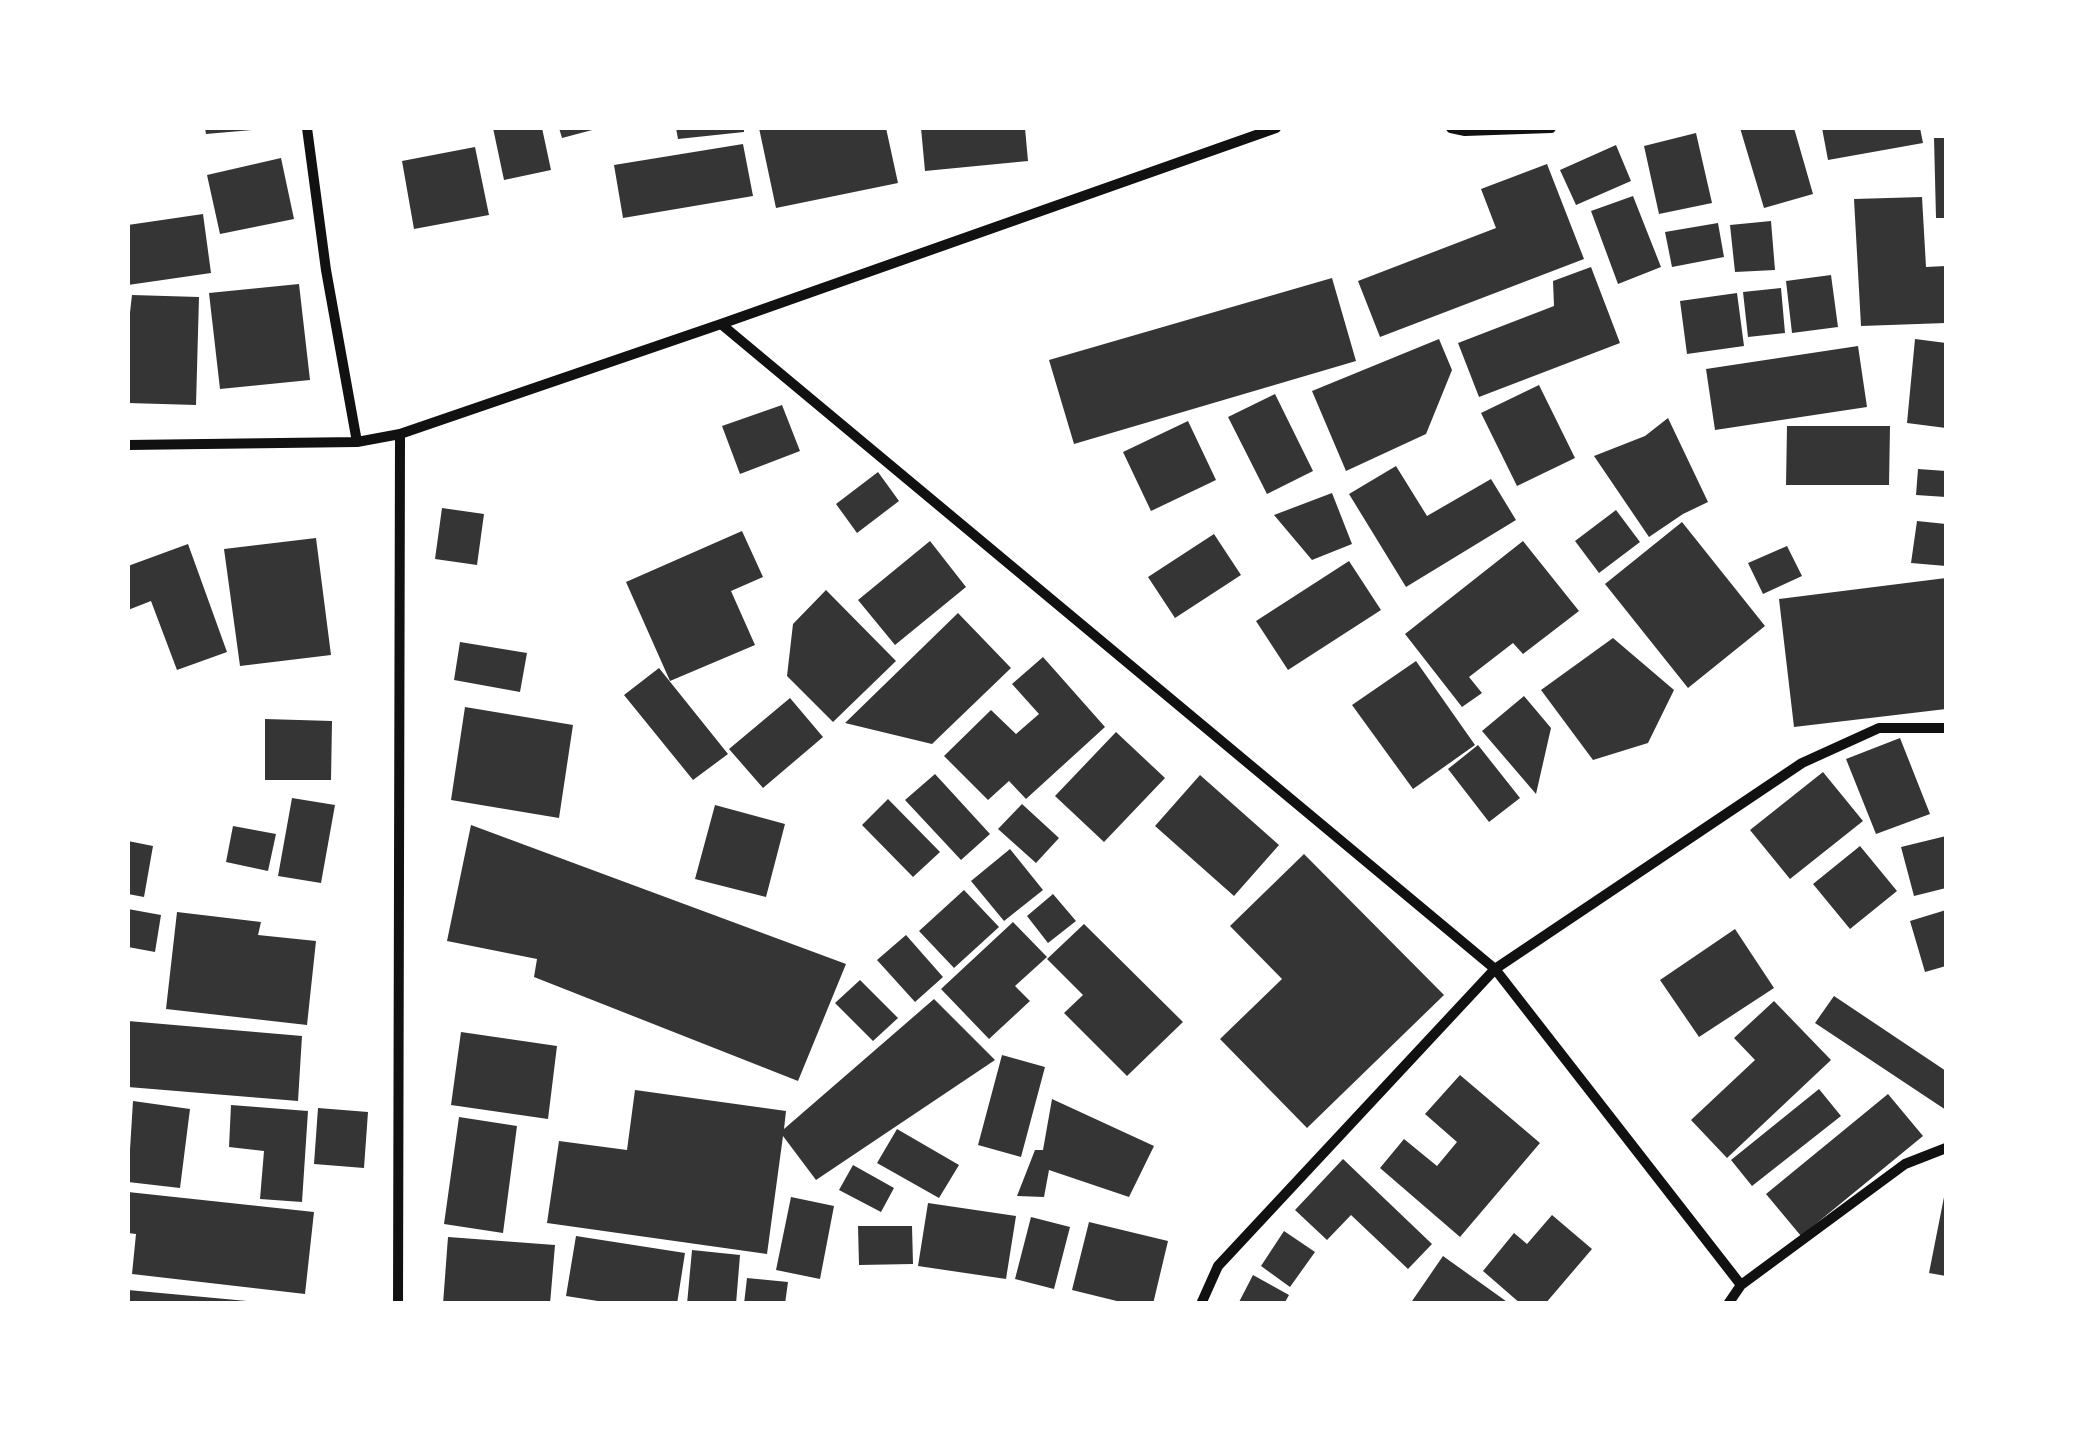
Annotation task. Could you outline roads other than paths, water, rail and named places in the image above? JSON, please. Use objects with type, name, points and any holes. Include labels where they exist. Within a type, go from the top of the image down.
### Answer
[{"type":"street","points":[[307,128],[326,270],[358,442]]},
{"type":"street","points":[[128,445],[358,442],[400,434],[1276,128]]},
{"type":"street","points":[[1451,128],[1551,128]]},
{"type":"street","points":[[721,324],[1495,969],[1741,1285]]},
{"type":"street","points":[[398,1304],[400,434]]},
{"type":"street","points":[[1201,1304],[1218,1266],[1495,969],[1802,763],[1879,728],[1946,728]]},
{"type":"street","points":[[1728,1304],[1741,1285],[1905,1164],[1946,1148]]}]
